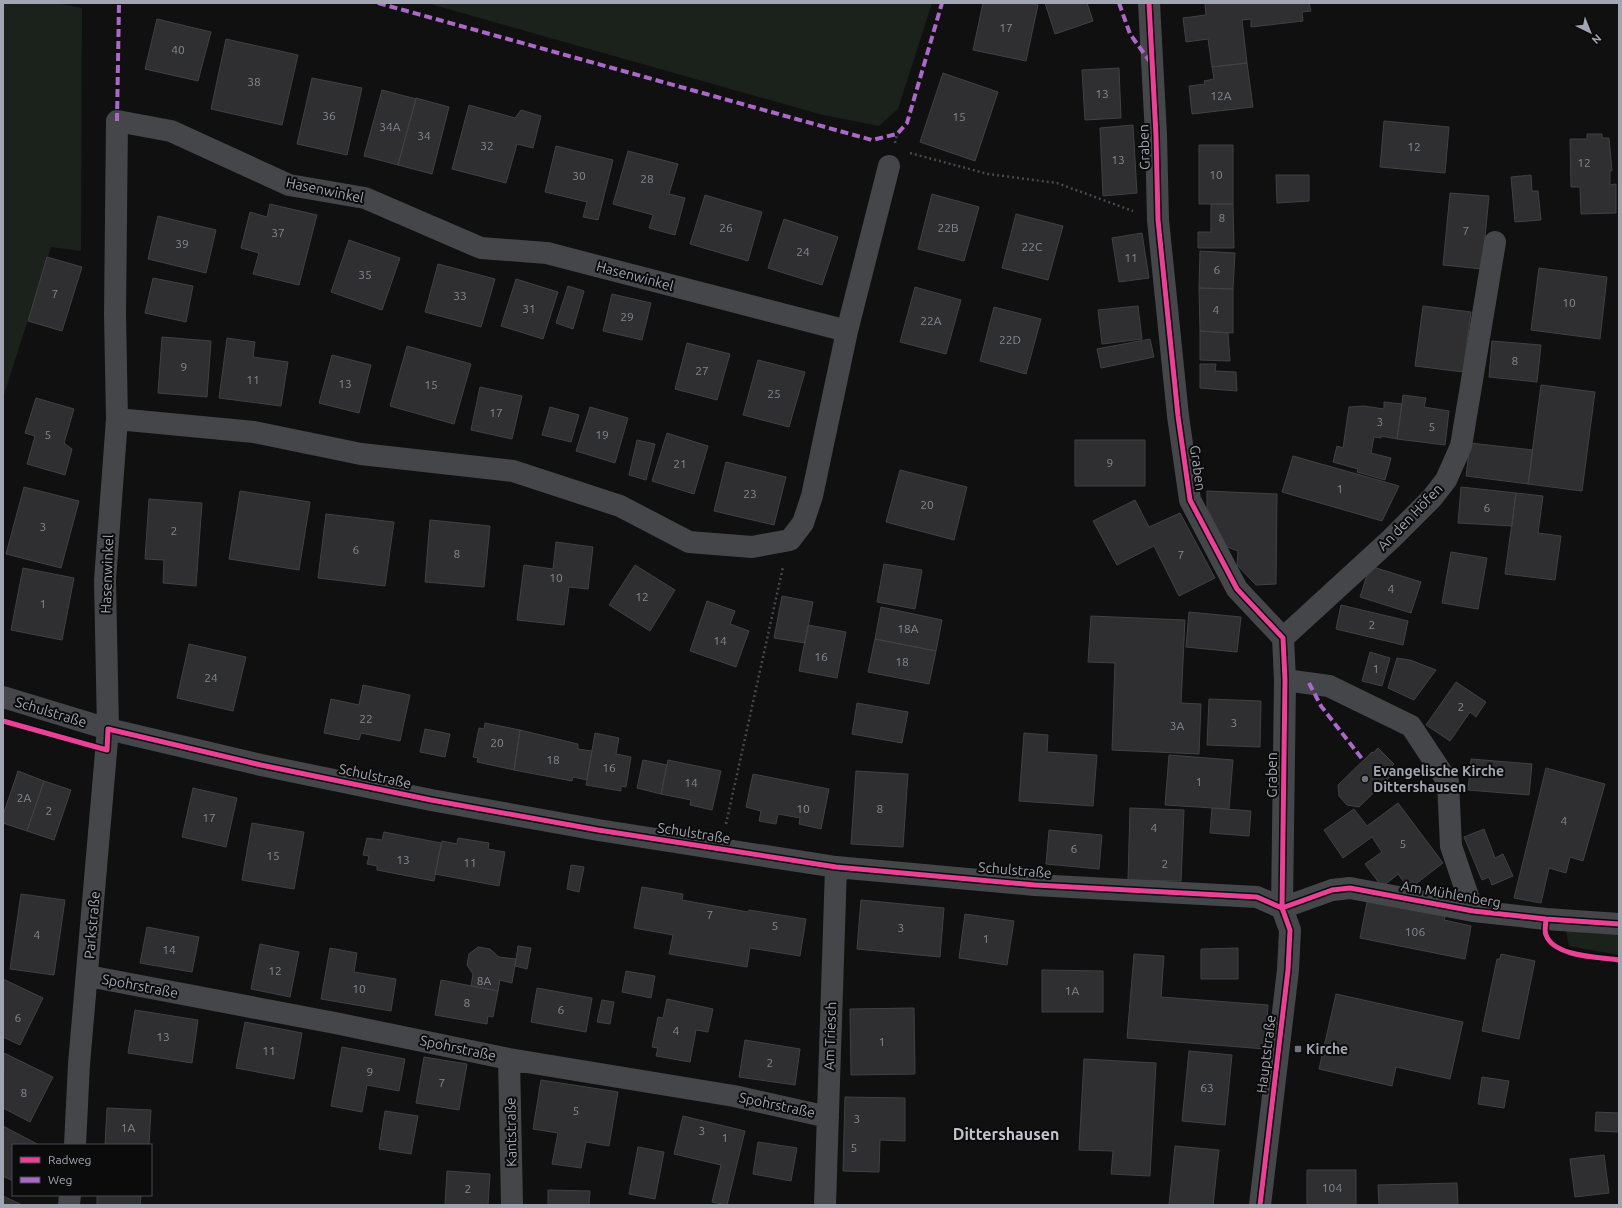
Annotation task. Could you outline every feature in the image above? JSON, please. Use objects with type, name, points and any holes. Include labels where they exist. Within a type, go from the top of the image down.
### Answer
[{"type":"street","name":"Graben","points":[[1148,3],[1156,135],[1158,220],[1178,416],[1190,500],[1237,589],[1283,638],[1285,680],[1282,908]]},
{"type":"street","name":"Hasenwinkel","points":[[108,728],[104,580],[117,419],[115,314],[117,121],[171,130],[289,185],[365,198],[481,248],[547,253],[847,331]]},
{"type":"street","points":[[117,419],[254,432],[361,454],[513,471],[620,506],[689,542],[752,548],[790,540],[803,523],[812,496],[847,331],[889,166]]},
{"type":"street","name":"An den Höfen","points":[[1283,638],[1391,539],[1432,498],[1446,480],[1461,446],[1495,242]]},
{"type":"street","points":[[1285,680],[1329,686],[1411,726],[1448,782],[1452,846],[1473,911]]},
{"type":"street","name":"Schulstraße","points":[[3,697],[108,728],[261,765],[431,800],[598,830],[836,867],[1035,885],[1257,897],[1282,908]]},
{"type":"street","name":"Parkstraße","points":[[75,1144],[80,1064],[108,728]]},
{"type":"street","name":"Am Triesch","points":[[825,1205],[836,867]]},
{"type":"street","name":"Am Mühlenberg","points":[[1282,908],[1332,890],[1350,888],[1473,911],[1546,919],[1619,924]]},
{"type":"street","name":"Hauptstraße","points":[[1260,1205],[1288,970],[1290,930],[1282,908]]},
{"type":"street","name":"Spohrstraße","points":[[88,976],[335,1023],[509,1059],[734,1096],[828,1117]]},
{"type":"street","name":"Kantstraße","points":[[509,1059],[512,1205]]},
{"type":"path","points":[[908,153],[988,174],[1057,183],[1158,220]]},
{"type":"path","points":[[720,850],[790,540]]},
{"type":"shaded area","points":[[3,3],[57,3],[82,8],[81,251],[51,247],[3,398]]},
{"type":"shaded area","points":[[427,3],[932,3],[898,109],[879,126],[819,114]]},
{"type":"shaded area","points":[[1562,913],[1619,919],[1619,955],[1569,946]]},
{"type":"building","points":[[983,3],[1027,3],[1038,5],[1026,61],[973,50]]},
{"type":"building","points":[[1045,3],[1087,3],[1093,21],[1055,34]]},
{"type":"building","points":[[1205,3],[1309,3],[1311,11],[1302,12],[1303,21],[1251,27],[1251,19],[1242,20],[1247,63],[1212,67],[1208,39],[1186,42],[1183,18],[1206,15]]},
{"type":"building","points":[[157,19],[211,32],[198,81],[145,69]]},
{"type":"building","points":[[226,39],[298,55],[282,125],[211,109]]},
{"type":"building","points":[[1247,63],[1253,107],[1192,114],[1189,86],[1205,84],[1204,81],[1214,79],[1212,67]]},
{"type":"building","points":[[1119,68],[1121,118],[1085,120],[1082,70]]},
{"type":"building","points":[[943,73],[998,92],[975,161],[920,142]]},
{"type":"building","points":[[312,78],[362,88],[347,155],[297,144]]},
{"type":"building","points":[[382,90],[416,99],[398,165],[364,156]]},
{"type":"building","points":[[416,98],[449,107],[432,174],[398,165]]},
{"type":"building","points":[[469,105],[515,118],[521,110],[541,116],[533,148],[517,144],[506,183],[452,169]]},
{"type":"building","points":[[1384,121],[1449,127],[1445,173],[1380,167]]},
{"type":"building","points":[[1133,125],[1137,193],[1103,196],[1100,128]]},
{"type":"building","points":[[1587,134],[1602,134],[1602,138],[1609,138],[1612,171],[1610,170],[1610,185],[1616,184],[1616,213],[1581,214],[1580,187],[1571,187],[1570,139],[1587,139]]},
{"type":"building","points":[[1199,145],[1233,145],[1233,204],[1199,204]]},
{"type":"building","points":[[556,146],[613,160],[598,220],[583,217],[587,202],[545,192]]},
{"type":"building","points":[[628,151],[678,164],[669,194],[685,198],[675,235],[649,228],[653,215],[613,204]]},
{"type":"building","points":[[1276,175],[1309,175],[1309,201],[1277,203]]},
{"type":"building","points":[[1531,175],[1532,191],[1538,191],[1541,220],[1515,222],[1511,177]]},
{"type":"building","points":[[1450,193],[1489,196],[1482,269],[1443,265]]},
{"type":"building","points":[[932,194],[979,207],[964,261],[918,249]]},
{"type":"building","points":[[705,195],[762,212],[748,261],[690,244]]},
{"type":"building","points":[[270,204],[317,215],[299,285],[253,274],[259,253],[241,248],[250,212],[267,217]]},
{"type":"building","points":[[1211,204],[1233,204],[1234,248],[1198,248],[1198,232],[1211,232]]},
{"type":"building","points":[[1016,214],[1063,226],[1048,280],[1002,268]]},
{"type":"building","points":[[158,216],[216,230],[206,273],[148,259]]},
{"type":"building","points":[[784,219],[838,237],[822,285],[768,268]]},
{"type":"building","points":[[1142,233],[1149,278],[1119,282],[1112,238]]},
{"type":"building","points":[[349,240],[400,258],[382,310],[331,292]]},
{"type":"building","points":[[1200,251],[1235,253],[1233,289],[1199,288]]},
{"type":"building","points":[[47,257],[82,267],[62,331],[28,321]]},
{"type":"building","points":[[438,264],[495,279],[481,327],[425,312]]},
{"type":"building","points":[[1539,268],[1607,277],[1600,339],[1531,330]]},
{"type":"building","points":[[153,278],[193,286],[186,322],[145,313]]},
{"type":"building","points":[[516,279],[558,292],[543,339],[501,326]]},
{"type":"building","points":[[568,286],[584,291],[573,329],[556,323]]},
{"type":"building","points":[[915,287],[961,300],[946,354],[900,342]]},
{"type":"building","points":[[1199,288],[1233,289],[1233,333],[1200,331]]},
{"type":"building","points":[[612,294],[651,303],[642,340],[603,331]]},
{"type":"building","points":[[1138,306],[1142,339],[1102,344],[1098,310]]},
{"type":"building","points":[[1423,306],[1471,312],[1463,372],[1415,366]]},
{"type":"building","points":[[994,307],[1041,319],[1026,374],[980,361]]},
{"type":"building","points":[[1200,331],[1228,333],[1230,361],[1200,360]]},
{"type":"building","points":[[162,337],[211,341],[207,397],[158,393]]},
{"type":"building","points":[[227,338],[255,342],[253,357],[288,362],[281,406],[219,398]]},
{"type":"building","points":[[1150,339],[1154,357],[1101,368],[1097,349]]},
{"type":"building","points":[[1492,341],[1541,345],[1537,382],[1489,377]]},
{"type":"building","points":[[687,343],[730,354],[717,400],[675,389]]},
{"type":"building","points":[[407,346],[471,364],[454,424],[390,406]]},
{"type":"building","points":[[332,355],[371,365],[359,413],[319,403]]},
{"type":"building","points":[[758,360],[805,372],[789,427],[743,415]]},
{"type":"building","points":[[1200,364],[1216,364],[1215,371],[1236,372],[1237,391],[1200,388]]},
{"type":"building","points":[[1541,385],[1595,392],[1582,491],[1528,484]]},
{"type":"building","points":[[480,387],[522,396],[512,439],[471,430]]},
{"type":"building","points":[[1403,395],[1426,398],[1424,407],[1449,411],[1445,445],[1397,439]]},
{"type":"building","points":[[36,398],[74,409],[64,443],[72,449],[65,475],[27,464],[35,436],[25,433]]},
{"type":"building","points":[[1384,402],[1402,404],[1397,439],[1381,436],[1381,438],[1374,437],[1371,453],[1391,458],[1385,480],[1357,472],[1358,469],[1333,462],[1337,446],[1343,448],[1349,407],[1364,406],[1384,409]]},
{"type":"building","points":[[550,407],[579,415],[571,442],[542,435]]},
{"type":"building","points":[[590,407],[628,418],[615,463],[576,451]]},
{"type":"building","points":[[667,433],[708,446],[694,494],[652,481]]},
{"type":"building","points":[[637,440],[655,444],[646,480],[629,475]]},
{"type":"building","points":[[1075,440],[1145,440],[1145,486],[1075,486]]},
{"type":"building","points":[[1470,443],[1533,450],[1528,484],[1466,476]]},
{"type":"building","points":[[1293,456],[1399,486],[1382,521],[1282,492]]},
{"type":"building","points":[[726,462],[786,477],[774,525],[714,511]]},
{"type":"building","points":[[900,470],[967,487],[954,540],[886,522]]},
{"type":"building","points":[[24,487],[79,501],[61,568],[6,554]]},
{"type":"building","points":[[1461,487],[1516,493],[1512,526],[1458,523]]},
{"type":"building","points":[[240,491],[310,502],[299,570],[229,559]]},
{"type":"building","points":[[1207,491],[1277,494],[1276,584],[1256,585],[1237,565],[1238,551],[1227,547],[1207,508]]},
{"type":"building","points":[[1516,493],[1543,496],[1538,533],[1561,536],[1555,580],[1505,574]]},
{"type":"building","points":[[149,499],[202,503],[196,586],[163,583],[164,560],[145,559]]},
{"type":"building","points":[[1135,500],[1149,527],[1180,513],[1215,578],[1179,596],[1154,546],[1117,565],[1093,521]]},
{"type":"building","points":[[326,514],[394,522],[385,586],[318,578]]},
{"type":"building","points":[[430,520],[490,526],[484,587],[425,582]]},
{"type":"building","points":[[556,542],[593,547],[588,589],[569,587],[564,625],[517,620],[524,565],[553,569]]},
{"type":"building","points":[[1451,552],[1487,558],[1478,609],[1442,603]]},
{"type":"building","points":[[884,564],[922,570],[915,609],[877,602]]},
{"type":"building","points":[[635,565],[675,590],[650,631],[609,605]]},
{"type":"building","points":[[1370,566],[1421,582],[1411,613],[1360,597]]},
{"type":"building","points":[[23,568],[74,578],[62,640],[11,630]]},
{"type":"building","points":[[782,596],[813,602],[805,643],[774,638]]},
{"type":"building","points":[[707,601],[735,611],[730,624],[749,631],[736,667],[690,651]]},
{"type":"building","points":[[1341,605],[1408,621],[1403,645],[1336,629]]},
{"type":"building","points":[[881,607],[942,620],[936,651],[875,639]]},
{"type":"building","points":[[1189,612],[1241,617],[1237,652],[1186,647]]},
{"type":"building","points":[[1091,616],[1185,620],[1181,703],[1201,704],[1199,754],[1112,750],[1115,663],[1088,662]]},
{"type":"building","points":[[808,625],[846,632],[837,678],[799,671]]},
{"type":"building","points":[[875,639],[936,651],[929,684],[868,672]]},
{"type":"building","points":[[189,644],[246,657],[233,711],[177,698]]},
{"type":"building","points":[[1370,652],[1390,658],[1382,686],[1362,681]]},
{"type":"building","points":[[1397,658],[1410,660],[1436,670],[1414,700],[1388,688]]},
{"type":"building","points":[[1456,682],[1486,702],[1476,717],[1470,712],[1450,741],[1426,725]]},
{"type":"building","points":[[363,685],[410,695],[400,741],[361,733],[359,740],[324,733],[331,699],[359,705]]},
{"type":"building","points":[[1209,699],[1261,701],[1260,747],[1207,745]]},
{"type":"building","points":[[857,703],[908,712],[902,743],[852,734]]},
{"type":"building","points":[[485,723],[520,730],[514,770],[477,762],[478,758],[473,757],[479,728],[484,729]]},
{"type":"building","points":[[425,729],[450,734],[445,757],[420,752]]},
{"type":"building","points":[[520,730],[578,744],[578,749],[592,751],[587,780],[573,777],[572,781],[514,770]]},
{"type":"building","points":[[595,733],[619,738],[616,754],[631,757],[626,787],[621,786],[621,791],[586,785]]},
{"type":"building","points":[[1024,733],[1048,735],[1047,752],[1097,755],[1093,806],[1019,801]]},
{"type":"building","name":"Evangelische Kirche Dittershausen","points":[[1378,748],[1394,764],[1389,769],[1393,774],[1359,807],[1347,805],[1339,796],[1338,785]]},
{"type":"building","points":[[1169,755],[1233,760],[1229,809],[1165,805]]},
{"type":"building","points":[[1471,759],[1532,764],[1529,795],[1468,790]]},
{"type":"building","points":[[643,760],[667,765],[661,794],[637,788]]},
{"type":"building","points":[[668,760],[721,771],[712,810],[690,805],[691,800],[661,794]]},
{"type":"building","points":[[1546,768],[1605,784],[1583,861],[1570,857],[1566,873],[1549,868],[1541,903],[1514,898]]},
{"type":"building","points":[[18,771],[44,781],[27,831],[3,823],[3,815]]},
{"type":"building","points":[[856,771],[908,774],[903,847],[851,844]]},
{"type":"building","points":[[753,774],[829,789],[821,829],[799,824],[800,818],[778,814],[776,824],[759,821],[761,811],[746,807]]},
{"type":"building","points":[[44,781],[71,790],[54,840],[27,831]]},
{"type":"building","points":[[193,788],[237,798],[226,847],[182,837]]},
{"type":"building","points":[[1398,803],[1443,863],[1409,889],[1398,874],[1382,887],[1365,864],[1382,852],[1372,837],[1343,858],[1324,830],[1354,809],[1367,826]]},
{"type":"building","points":[[1130,808],[1184,810],[1181,881],[1128,880]]},
{"type":"building","points":[[1212,808],[1251,811],[1249,836],[1210,833]]},
{"type":"building","points":[[252,823],[304,832],[294,889],[242,880]]},
{"type":"building","points":[[1484,829],[1495,858],[1503,854],[1513,876],[1492,885],[1489,877],[1482,880],[1464,837]]},
{"type":"building","points":[[1049,830],[1102,835],[1099,869],[1046,864]]},
{"type":"building","points":[[384,832],[441,843],[434,881],[377,870],[377,866],[367,864],[369,856],[363,855],[367,838],[382,840]]},
{"type":"building","points":[[458,838],[489,843],[488,849],[505,852],[499,886],[435,874],[442,841],[457,844]]},
{"type":"building","points":[[571,865],[584,867],[579,892],[567,889]]},
{"type":"building","points":[[642,887],[683,894],[682,900],[748,912],[749,910],[806,919],[800,956],[750,948],[747,967],[669,954],[673,935],[634,928]]},
{"type":"building","points":[[21,894],[65,900],[54,975],[10,969]]},
{"type":"building","points":[[1368,897],[1446,913],[1444,920],[1471,926],[1465,959],[1360,938]]},
{"type":"building","points":[[861,900],[944,908],[940,957],[857,949]]},
{"type":"building","points":[[965,914],[1014,921],[1007,965],[959,958]]},
{"type":"building","points":[[147,927],[199,937],[192,972],[140,963]]},
{"type":"building","points":[[260,944],[299,952],[290,997],[251,989]]},
{"type":"building","points":[[518,946],[531,948],[527,969],[515,966]]},
{"type":"building","points":[[478,947],[490,949],[499,957],[516,959],[512,983],[500,980],[498,991],[471,986],[473,974],[467,965],[469,954]]},
{"type":"building","points":[[330,948],[357,953],[354,972],[396,979],[391,1011],[321,999]]},
{"type":"building","points":[[1238,948],[1238,979],[1201,979],[1201,949]]},
{"type":"building","points":[[1134,954],[1164,956],[1161,997],[1268,1005],[1265,1049],[1127,1038]]},
{"type":"building","points":[[1501,954],[1535,961],[1519,1039],[1482,1031],[1497,959],[1500,959]]},
{"type":"building","points":[[1042,970],[1103,971],[1103,1012],[1042,1012]]},
{"type":"building","points":[[626,971],[655,976],[651,998],[622,992]]},
{"type":"building","points":[[3,979],[43,998],[20,1045],[3,1037]]},
{"type":"building","points":[[441,980],[498,991],[493,1017],[488,1016],[487,1024],[435,1015]]},
{"type":"building","points":[[537,988],[592,998],[586,1032],[531,1022]]},
{"type":"building","points":[[1336,994],[1463,1022],[1450,1079],[1396,1067],[1392,1086],[1319,1069]]},
{"type":"building","points":[[667,999],[713,1009],[708,1032],[696,1030],[690,1062],[656,1056],[658,1048],[652,1047],[658,1017],[663,1018]]},
{"type":"building","points":[[602,1000],[614,1002],[610,1024],[597,1022]]},
{"type":"building","points":[[914,1008],[915,1074],[851,1075],[850,1009]]},
{"type":"building","points":[[135,1010],[198,1020],[192,1063],[128,1053]]},
{"type":"building","points":[[245,1022],[302,1033],[294,1079],[236,1068]]},
{"type":"building","points":[[745,1040],[800,1049],[795,1085],[739,1077]]},
{"type":"building","points":[[342,1047],[405,1059],[399,1091],[367,1085],[362,1112],[331,1106]]},
{"type":"building","points":[[1189,1051],[1232,1055],[1225,1125],[1182,1121]]},
{"type":"building","points":[[4,1053],[53,1077],[30,1122],[3,1108]]},
{"type":"building","points":[[424,1057],[467,1064],[459,1110],[416,1103]]},
{"type":"building","points":[[1084,1059],[1156,1063],[1150,1176],[1111,1174],[1113,1151],[1079,1150]]},
{"type":"building","points":[[1482,1077],[1509,1081],[1504,1108],[1478,1104]]},
{"type":"building","points":[[541,1080],[618,1092],[609,1146],[586,1142],[581,1168],[552,1164],[558,1133],[533,1129]]},
{"type":"building","points":[[845,1097],[905,1098],[905,1141],[880,1140],[879,1172],[843,1171]]},
{"type":"building","points":[[107,1108],[151,1110],[149,1144],[105,1144]]},
{"type":"building","points":[[385,1111],[418,1116],[411,1154],[379,1149]]},
{"type":"building","points":[[1596,1112],[1619,1113],[1619,1132],[1595,1131]]},
{"type":"building","points":[[683,1116],[745,1131],[727,1205],[712,1202],[721,1165],[674,1154]]},
{"type":"building","points":[[3,1126],[37,1144],[12,1144],[12,1180],[3,1176]]},
{"type":"building","points":[[758,1142],[797,1148],[791,1181],[753,1174]]},
{"type":"building","points":[[1175,1146],[1219,1150],[1213,1205],[1169,1205]]},
{"type":"building","points":[[638,1147],[664,1152],[655,1199],[629,1194]]},
{"type":"building","points":[[1604,1155],[1609,1193],[1575,1197],[1570,1159]]},
{"type":"building","points":[[1307,1170],[1356,1170],[1356,1205],[1307,1205]]},
{"type":"building","points":[[447,1171],[490,1174],[488,1205],[445,1205]]},
{"type":"building","points":[[1457,1183],[1458,1205],[1379,1205],[1378,1185]]},
{"type":"building","points":[[548,1190],[590,1191],[589,1205],[548,1205]]},
{"type":"building","points":[[3,1196],[22,1205],[3,1205]]},
{"type":"building","points":[[97,1196],[141,1196],[140,1205],[97,1205]]},
{"type":"marked path","points":[[117,121],[119,3]]},
{"type":"marked path","points":[[378,3],[872,140],[897,134],[907,123],[942,3]]},
{"type":"marked path","points":[[1119,3],[1130,34],[1151,63]]},
{"type":"marked path","points":[[1309,683],[1321,706],[1363,760]]},
{"type":"cycle path","points":[[1149,3],[1156,135],[1158,220],[1178,416],[1190,500],[1237,589],[1283,638],[1285,680],[1282,908],[1290,930],[1288,970],[1260,1205]]},
{"type":"cycle path","points":[[3,721],[107,750],[108,729],[261,765],[431,800],[598,830],[836,867],[1035,885],[1257,897],[1282,908]]},
{"type":"cycle path","points":[[1282,908],[1332,890],[1350,888],[1473,911],[1546,919],[1619,924]]},
{"type":"cycle path","points":[[1546,919],[1545,933],[1551,942],[1558,948],[1578,955],[1619,960]]},
{"type":"place","name":"Evangelische Kirche Dittershausen","points":[[1365,779]]},
{"type":"place","name":"Kirche","points":[[1298,1049]]},
{"type":"district","name":"Dittershausen","points":[[1006,1134]]}]
